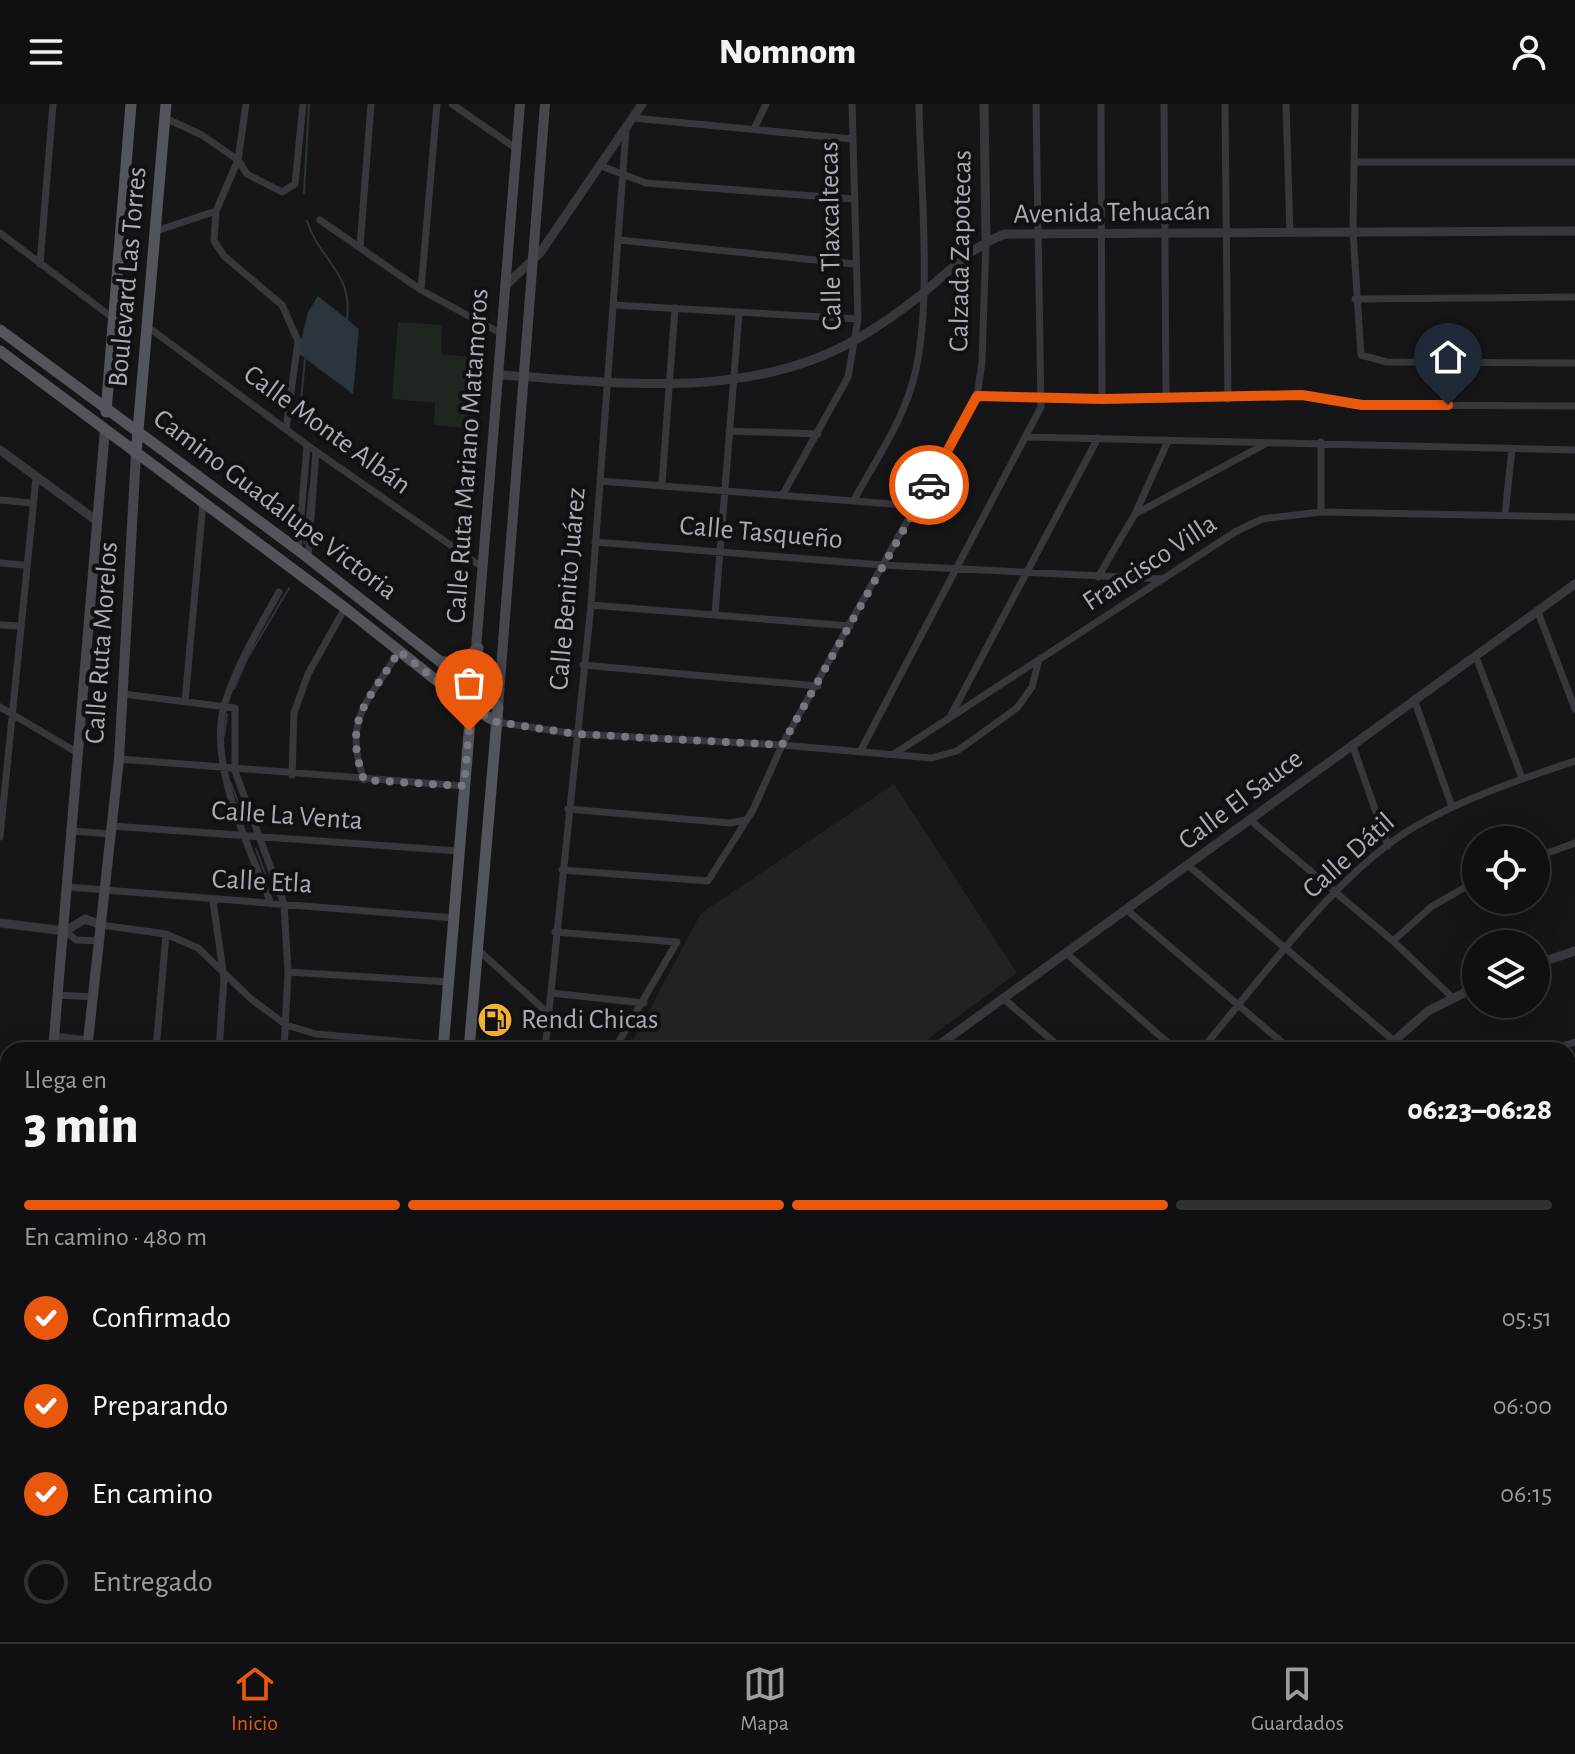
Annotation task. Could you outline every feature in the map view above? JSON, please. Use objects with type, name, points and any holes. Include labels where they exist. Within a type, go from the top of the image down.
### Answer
[{"type":"main road","name":"Boulevard Las Torres","points":[[105,429],[131,104]]},
{"type":"main road","name":"Boulevard Las Torres","points":[[136,454],[166,104]]},
{"type":"main road","name":"Calle Ruta Mariano Matamoros","points":[[444,1042],[520,104]]},
{"type":"main road","name":"Calle Ruta Mariano Matamoros","points":[[470,1042],[545,104]]},
{"type":"main road","name":"Camino Guadalupe Victoria","points":[[0,330],[298,550],[498,707]]},
{"type":"main road","name":"Camino Guadalupe Victoria","points":[[0,351],[345,608],[470,707],[497,722]]},
{"type":"main road","name":"Calle Ruta Morelos","points":[[54,1042],[105,429]]},
{"type":"main road","name":"Calle Ruta Morelos","points":[[88,1042],[119,759],[136,454]]},
{"type":"main road","points":[[443,662],[463,661],[478,648]]},
{"type":"main road","points":[[447,1012],[463,1017],[471,1028]]},
{"type":"street","points":[[40,264],[53,104]]},
{"type":"street","points":[[246,104],[238,160],[216,211],[214,241],[232,264],[282,305],[298,341],[286,429]]},
{"type":"street","points":[[165,118],[202,135],[238,160],[247,174],[282,192],[295,184],[303,104]]},
{"type":"street","points":[[360,247],[371,104]]},
{"type":"street","points":[[421,290],[437,104]]},
{"type":"street","points":[[452,104],[517,149]]},
{"type":"street","points":[[754,129],[766,104]]},
{"type":"street","name":"Calle Tlaxcaltecas","points":[[783,494],[848,377],[855,339],[858,319],[852,104]]},
{"type":"street","points":[[854,500],[910,394],[918,365],[922,294],[919,104]]},
{"type":"street","name":"Calzada Zapotecas","points":[[562,870],[708,881],[745,820],[782,745],[818,686],[977,396],[982,362],[986,241],[984,104]]},
{"type":"street","points":[[861,750],[1026,437],[1043,399],[1036,104]]},
{"type":"street","points":[[1101,104],[1102,399]]},
{"type":"street","points":[[1164,104],[1166,398]]},
{"type":"street","points":[[1225,104],[1228,399]]},
{"type":"street","points":[[1286,104],[1290,233]]},
{"type":"street","points":[[1355,104],[1353,232],[1361,355],[1387,362],[1575,363]]},
{"type":"street","points":[[506,285],[531,263],[641,105]]},
{"type":"street","points":[[633,118],[852,139]]},
{"type":"street","name":"Calle Benito Juárez","points":[[545,1042],[591,605],[626,130]]},
{"type":"street","points":[[1354,162],[1575,162]]},
{"type":"street","points":[[601,166],[646,183],[853,199]]},
{"type":"street","points":[[156,231],[195,221],[216,211]]},
{"type":"street","points":[[320,220],[421,290],[502,334]]},
{"type":"street","name":"Avenida Tehuacán","points":[[499,375],[671,386],[733,378],[800,364],[855,339],[922,294],[957,261],[986,241],[1005,234],[1575,231]]},
{"type":"street","points":[[0,233],[114,319]]},
{"type":"street","points":[[619,240],[855,264]]},
{"type":"street","points":[[1355,299],[1575,297]]},
{"type":"street","points":[[614,305],[858,319]]},
{"type":"street","points":[[662,484],[675,308]]},
{"type":"street","points":[[715,614],[739,313]]},
{"type":"street","name":"Calle Monte Albán","points":[[148,327],[307,445],[482,567]]},
{"type":"street","points":[[977,396],[1228,399],[1302,395],[1362,405],[1575,406]]},
{"type":"street","points":[[729,431],[818,434]]},
{"type":"street","points":[[1026,437],[1575,450]]},
{"type":"street","points":[[950,717],[1098,438]]},
{"type":"street","points":[[1098,577],[1135,514],[1168,441]]},
{"type":"street","points":[[1135,514],[1269,442]]},
{"type":"street","points":[[1321,442],[1321,512]]},
{"type":"street","points":[[298,550],[307,445]]},
{"type":"street","points":[[1505,515],[1512,449]]},
{"type":"street","points":[[0,450],[97,521]]},
{"type":"street","points":[[308,558],[316,451]]},
{"type":"street","points":[[0,837],[2,785],[24,565],[36,478]]},
{"type":"street","points":[[600,481],[917,506]]},
{"type":"street","points":[[0,500],[32,503]]},
{"type":"street","points":[[185,702],[203,503]]},
{"type":"street","name":"Francisco Villa","points":[[894,754],[1235,532],[1262,519],[1321,512],[1575,517]]},
{"type":"street","name":"Calle Tasqueño","points":[[595,542],[882,565],[1164,580]]},
{"type":"street","points":[[0,563],[24,565]]},
{"type":"street","name":"Calle El Sauce","points":[[950,1042],[1003,998],[1575,584]]},
{"type":"street","points":[[271,904],[223,770],[224,706],[240,662],[279,592]]},
{"type":"street","points":[[591,605],[850,626]]},
{"type":"street","points":[[292,775],[294,713],[308,674],[345,608]]},
{"type":"street","points":[[1538,612],[1575,709]]},
{"type":"street","points":[[0,625],[19,626]]},
{"type":"street","points":[[364,780],[356,757],[354,729],[399,651]]},
{"type":"street","points":[[1476,657],[1522,778]]},
{"type":"street","points":[[782,745],[932,758],[957,751],[1017,708],[1032,687],[1038,663]]},
{"type":"street","points":[[583,665],[818,686]]},
{"type":"street","points":[[123,694],[235,708],[235,771],[284,904],[288,972],[285,1042]]},
{"type":"street","points":[[1414,699],[1452,807]]},
{"type":"street","points":[[0,707],[78,753]]},
{"type":"street","name":"Camino Guadalupe Victoria","points":[[498,707],[517,723]]},
{"type":"street","name":"Camino Guadalupe Victoria","points":[[497,722],[576,734],[782,745]]},
{"type":"street","points":[[1352,744],[1388,846]]},
{"type":"street","points":[[119,759],[235,771],[464,786]]},
{"type":"street","name":"Calle Dátil","points":[[1208,1042],[1335,893],[1414,826],[1522,778],[1575,761]]},
{"type":"street","points":[[568,809],[730,823],[745,820]]},
{"type":"street","points":[[1249,819],[1393,941],[1453,998]]},
{"type":"street","name":"Calle La Venta","points":[[72,831],[246,835],[459,851]]},
{"type":"street","points":[[1550,852],[1575,843]]},
{"type":"street","points":[[1189,866],[1397,1042]]},
{"type":"street","name":"Calle Etla","points":[[68,887],[454,918]]},
{"type":"street","points":[[1393,941],[1431,907],[1462,889]]},
{"type":"street","points":[[213,901],[224,974],[220,1042]]},
{"type":"street","points":[[1127,910],[1281,1042]]},
{"type":"street","points":[[65,931],[85,919],[101,925],[166,934],[198,948],[224,974],[286,1025],[316,1034],[394,1042]]},
{"type":"street","points":[[0,923],[65,931],[76,940],[100,941]]},
{"type":"street","points":[[555,932],[677,942],[619,1042]]},
{"type":"street","points":[[157,1042],[166,934]]},
{"type":"street","points":[[477,949],[549,1014]]},
{"type":"street","points":[[1550,959],[1575,951]]},
{"type":"street","points":[[1067,954],[1167,1042]]},
{"type":"street","points":[[288,972],[449,982]]},
{"type":"street","points":[[551,993],[644,1003]]},
{"type":"street","points":[[1393,1040],[1428,1011],[1462,994]]},
{"type":"street","points":[[58,995],[93,997]]},
{"type":"street","points":[[1003,998],[1054,1042]]},
{"type":"street","points":[[54,1036],[77,1042]]},
{"type":"shaded area","points":[[318,296],[359,329],[353,394],[298,353],[308,312]]},
{"type":"shaded area","points":[[398,322],[442,325],[441,354],[480,358],[474,429],[434,425],[435,403],[392,399]]},
{"type":"shaded area","points":[[894,784],[1017,973],[924,1042],[632,1042],[701,913]]},
{"type":"waterway","points":[[304,193],[309,104]]},
{"type":"waterway","points":[[307,221],[345,290],[347,320]]},
{"type":"waterway","points":[[299,422],[305,359]]},
{"type":"waterway","points":[[304,543],[310,488]]},
{"type":"waterway","points":[[234,689],[247,659],[289,588]]},
{"type":"waterway","points":[[224,736],[227,714]]},
{"type":"waterway","points":[[230,782],[243,814]]},
{"type":"waterway","points":[[256,849],[267,879]]},
{"type":"way so far","points":[[469,731],[464,786],[364,780],[353,741],[359,715],[399,651],[470,707],[497,722],[576,734],[782,745],[929,485]]},
{"type":"place","name":"Rendi Chicas","points":[[495,1020]]},
{"type":"route","points":[[929,485],[977,396],[1228,399],[1302,395],[1362,405],[1448,405]]}]
